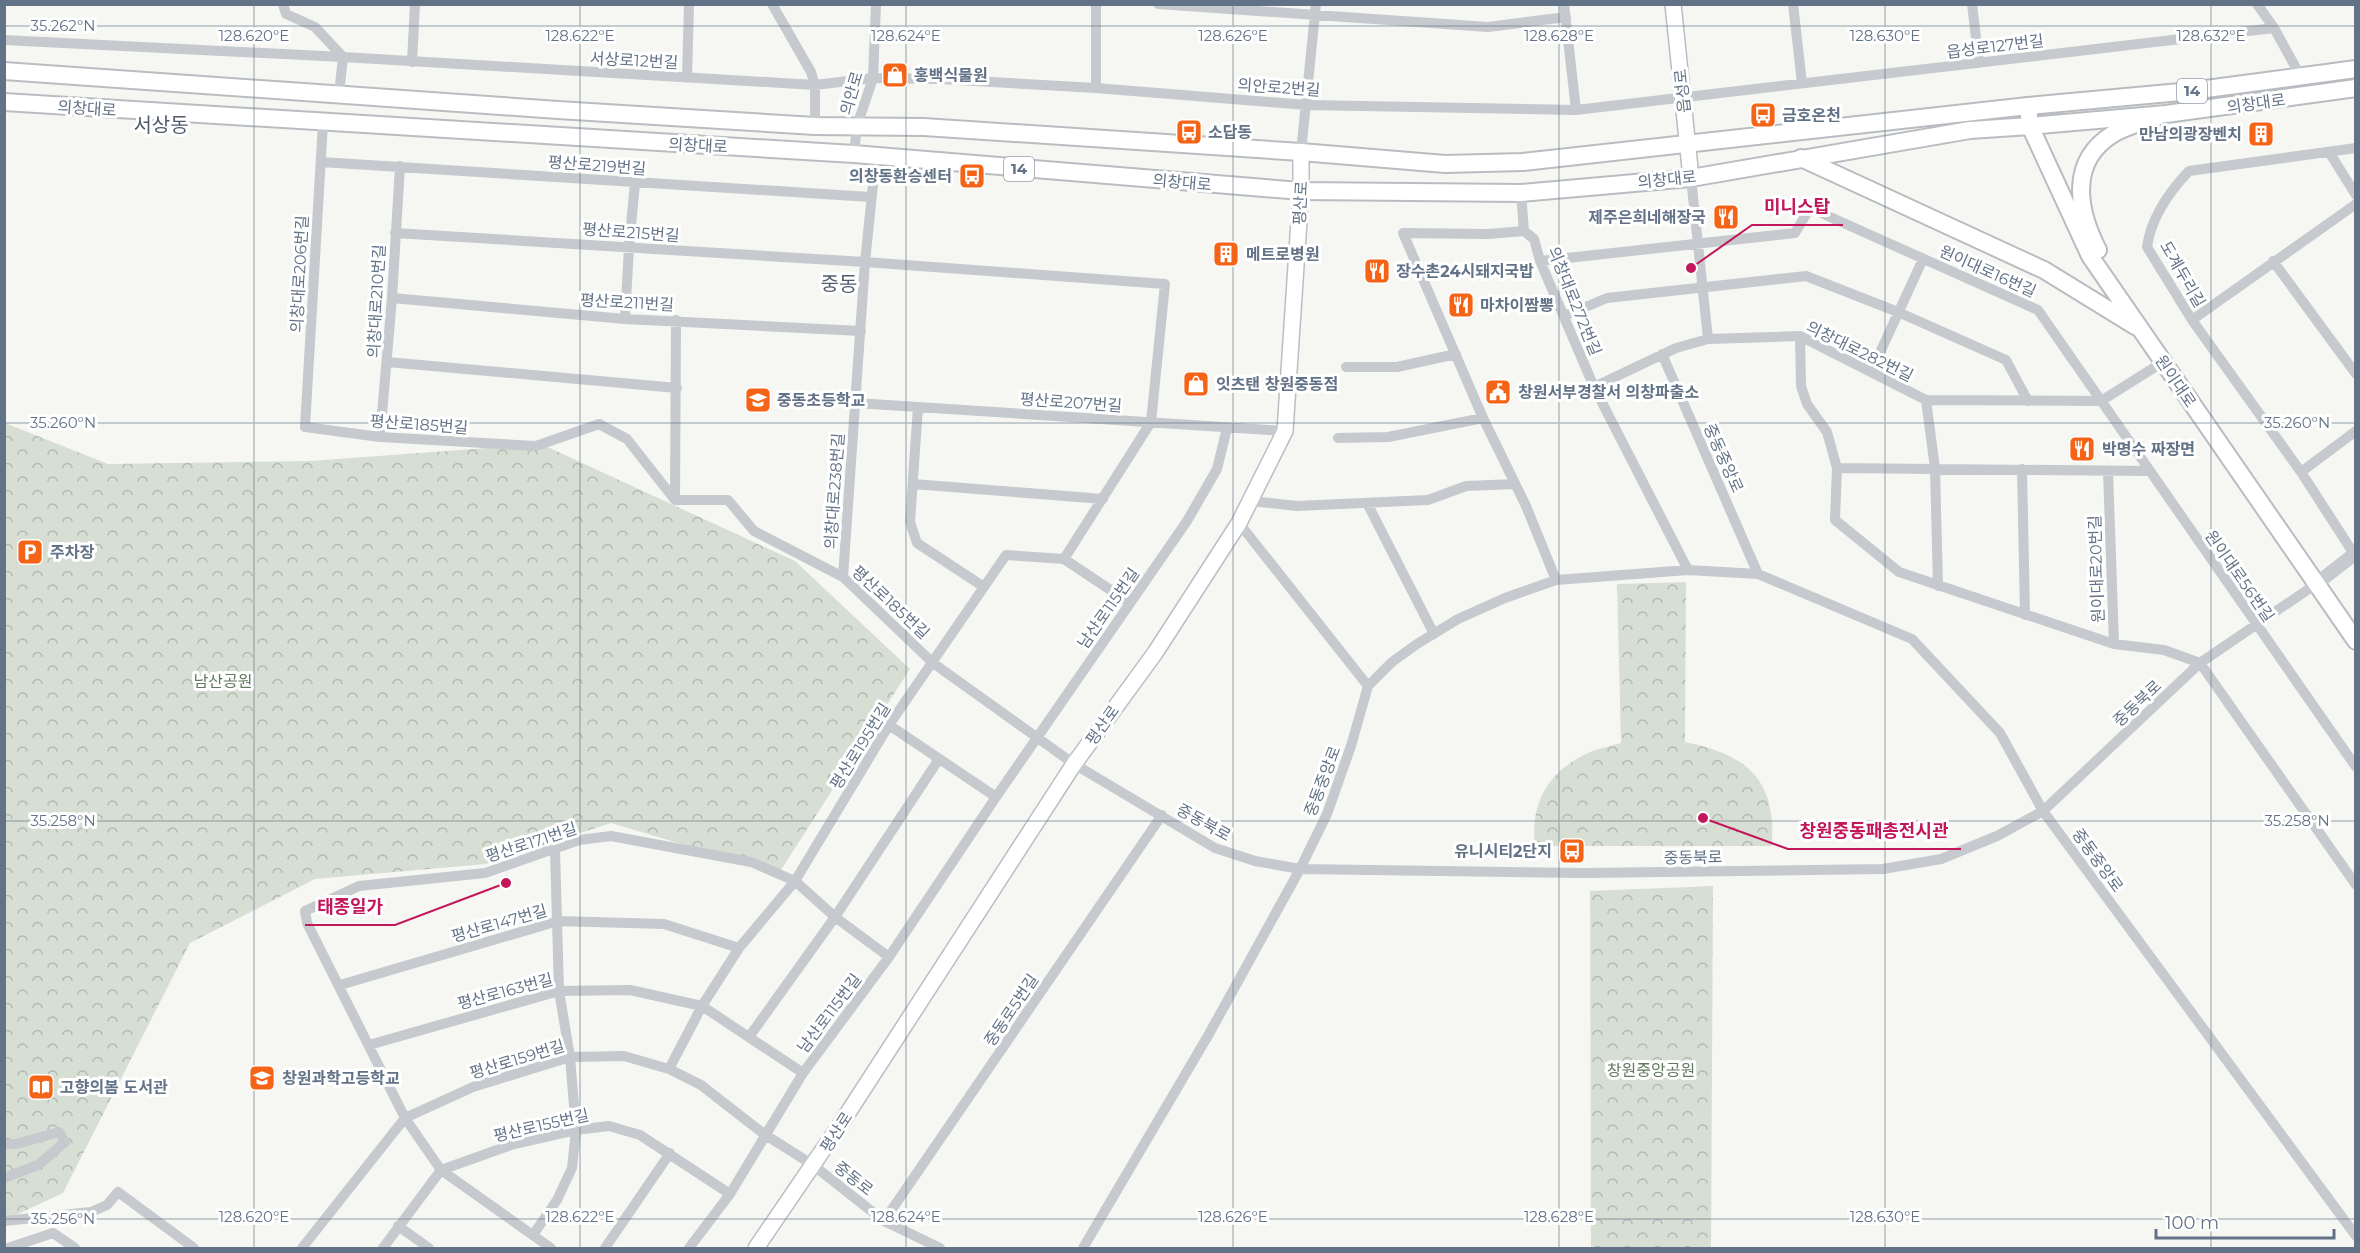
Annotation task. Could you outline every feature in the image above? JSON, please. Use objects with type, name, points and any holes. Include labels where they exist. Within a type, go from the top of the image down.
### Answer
[{"type":"main road","name":"읍성로","points":[[1673,4],[1691,178]]},
{"type":"main road","name":"의창대로","points":[[4,71],[546,110],[816,126],[924,127],[1445,164],[1523,162],[2028,106],[2191,91],[2355,69]]},
{"type":"main road","name":"의창대로","points":[[4,102],[854,154],[1301,191],[1521,193],[1691,178],[1970,130],[2166,114],[2355,88]]},
{"type":"main road","name":"원이대로","points":[[2028,106],[2030,126],[2090,256],[2355,640]]},
{"type":"main road","points":[[2141,330],[2096,246],[2082,204],[2080,177],[2093,150],[2114,133],[2166,114]]},
{"type":"main road","name":"평산로","points":[[756,1248],[813,1165],[1074,764],[1155,653],[1239,524],[1251,501],[1285,431],[1301,191],[1301,152]]},
{"type":"main road","points":[[1801,158],[2044,270],[2141,330]]},
{"type":"street","points":[[283,4],[286,14],[315,27],[343,57],[339,94]]},
{"type":"street","points":[[412,62],[415,4]]},
{"type":"street","points":[[687,78],[689,4]]},
{"type":"street","points":[[772,4],[811,72],[815,85],[816,126]]},
{"type":"street","name":"의안로","points":[[854,154],[857,126],[873,78],[876,4]]},
{"type":"street","points":[[1096,4],[1096,88]]},
{"type":"street","points":[[1158,4],[1316,10],[1488,27],[1566,17]]},
{"type":"street","points":[[1564,4],[1576,110]]},
{"type":"street","points":[[1793,4],[1802,83]]},
{"type":"street","points":[[1972,4],[1978,63]]},
{"type":"street","points":[[2257,4],[2274,28],[2301,77]]},
{"type":"street","points":[[1301,152],[1316,10]]},
{"type":"street","name":"읍성로127번길","points":[[1683,97],[2274,28]]},
{"type":"street","name":"서상로12번길","points":[[4,40],[343,57],[815,85],[873,78]]},
{"type":"street","name":"의안로2번길","points":[[873,78],[939,79],[1096,88],[1306,105],[1576,110],[1683,97]]},
{"type":"street","name":"의창대로206번길","points":[[305,427],[323,123]]},
{"type":"street","name":"도계두리길","points":[[2355,148],[2189,171],[2172,188],[2149,232],[2147,247],[2192,320],[2301,472],[2355,553]]},
{"type":"street","points":[[2328,152],[2355,195]]},
{"type":"street","name":"의창대로238번길","points":[[843,577],[870,197],[876,156]]},
{"type":"street","name":"평산로219번길","points":[[321,162],[870,197]]},
{"type":"street","name":"의창대로210번길","points":[[380,437],[400,166]]},
{"type":"street","points":[[1691,178],[1708,339]]},
{"type":"street","points":[[626,319],[635,183]]},
{"type":"street","points":[[1521,193],[1524,231],[1488,234],[1403,233],[1556,580]]},
{"type":"street","name":"도계두리길","points":[[2192,320],[2355,204]]},
{"type":"street","points":[[1540,261],[1795,233],[1810,208],[1923,259],[1871,372]]},
{"type":"street","name":"의창대로272번길","points":[[1524,231],[1534,240],[1540,261],[1594,387],[1688,570]]},
{"type":"street","name":"평산로215번길","points":[[395,232],[1165,284],[1151,422]]},
{"type":"street","name":"원이대로16번길","points":[[1923,259],[2038,310],[2101,401]]},
{"type":"street","points":[[2273,261],[2355,374]]},
{"type":"street","points":[[1564,316],[1607,298],[1806,276],[1898,312],[2006,360],[2028,401]]},
{"type":"street","name":"평산로211번길","points":[[392,298],[626,319],[861,331]]},
{"type":"street","points":[[675,500],[676,320]]},
{"type":"street","name":"의창대로282번길","points":[[1594,387],[1676,348],[1708,339],[1800,336],[1926,400]]},
{"type":"street","name":"원이대로20번길","points":[[1800,336],[1801,386],[1807,404],[1827,432],[1837,468],[1835,520],[1899,572],[2114,644],[2108,471]]},
{"type":"street","points":[[1346,367],[1397,367],[1456,354]]},
{"type":"street","name":"중동중앙로","points":[[1662,354],[1758,574]]},
{"type":"street","points":[[387,362],[677,388]]},
{"type":"street","points":[[1938,586],[1935,468],[1926,400],[2101,401],[2163,362]]},
{"type":"street","name":"원이대로56번길","points":[[2101,401],[2355,767]]},
{"type":"street","name":"평산로207번길","points":[[856,403],[1285,431]]},
{"type":"street","points":[[918,407],[910,522],[917,543],[984,587]]},
{"type":"street","points":[[1338,438],[1388,437],[1483,418]]},
{"type":"street","points":[[1064,559],[1151,422]]},
{"type":"street","name":"평산로185번길","points":[[305,427],[380,437],[536,446],[599,424],[627,439],[675,500],[728,500],[754,531],[843,577],[933,663],[1074,764]]},
{"type":"street","name":"남산로115번길","points":[[689,1248],[730,1194],[764,1134],[803,1073],[889,957],[1036,738],[1187,521],[1217,469],[1227,428]]},
{"type":"street","points":[[2301,472],[2355,431]]},
{"type":"street","points":[[1837,468],[2149,471]]},
{"type":"street","points":[[2022,469],[2025,615]]},
{"type":"street","points":[[913,484],[1103,499]]},
{"type":"street","points":[[1251,501],[1298,506],[1428,500],[1466,486],[1515,484]]},
{"type":"street","points":[[1367,503],[1434,634]]},
{"type":"street","points":[[1239,524],[1368,686]]},
{"type":"street","points":[[2316,584],[2355,553]]},
{"type":"street","name":"평산로195번길","points":[[669,1069],[702,1006],[739,948],[795,881],[889,725],[1006,555],[1064,559],[1130,603]]},
{"type":"street","name":"중동중앙로","points":[[1083,1248],[1209,1034],[1300,869],[1327,814],[1351,746],[1368,686],[1392,662],[1434,634],[1505,598],[1556,580],[1688,570],[1758,574],[1912,639],[2000,733],[2043,811],[2355,1236]]},
{"type":"street","name":"중동북로","points":[[1074,764],[1215,848],[1255,861],[1300,869],[1584,873],[1883,869],[1941,859],[1997,836],[2043,811],[2200,663],[2316,584]]},
{"type":"street","points":[[2114,644],[2164,650],[2200,663],[2355,885]]},
{"type":"street","points":[[889,725],[996,797]]},
{"type":"street","points":[[749,1037],[835,917],[939,759]]},
{"type":"street","name":"중동로5번길","points":[[885,1221],[1162,815]]},
{"type":"street","name":"평산로171번길","points":[[340,985],[307,922],[306,911],[359,886],[485,873],[579,840],[611,836],[751,862],[795,881],[835,917],[889,957]]},
{"type":"street","points":[[533,1235],[557,1200],[572,1168],[576,1130],[570,1057],[559,991],[555,850]]},
{"type":"street","name":"평산로147번길","points":[[340,985],[558,921],[664,924],[739,948]]},
{"type":"street","points":[[340,985],[405,1118],[441,1170],[551,1248]]},
{"type":"street","name":"평산로163번길","points":[[369,1045],[559,991],[630,990],[702,1006],[803,1073]]},
{"type":"street","name":"평산로159번길","points":[[302,1248],[405,1118],[473,1087],[570,1057],[624,1056],[669,1069],[701,1085],[764,1134],[813,1165]]},
{"type":"street","name":"평산로155번길","points":[[441,1170],[514,1144],[576,1130],[609,1126],[640,1135],[730,1194]]},
{"type":"street","points":[[4,1144],[16,1144],[58,1132],[65,1142],[38,1165],[4,1178]]},
{"type":"street","points":[[605,1248],[670,1153]]},
{"type":"street","name":"중동로","points":[[813,1165],[885,1221],[940,1248]]},
{"type":"street","points":[[383,1248],[441,1170]]},
{"type":"street","points":[[4,1221],[91,1212],[107,1205],[118,1192],[194,1248]]},
{"type":"street","points":[[398,1226],[429,1248]]},
{"type":"street","points":[[8,1248],[53,1233],[75,1248]]},
{"type":"green space","name":"남산공원","points":[[5,423],[108,464],[311,461],[541,444],[795,561],[910,669],[779,873],[611,823],[486,864],[315,879],[190,943],[63,1193],[5,1220]]},
{"type":"green space","points":[[1686,582],[1685,742],[1729,756],[1752,772],[1761,783],[1767,797],[1772,817],[1772,846],[1535,846],[1534,830],[1539,802],[1553,778],[1576,759],[1621,743],[1617,584]]},
{"type":"green space","name":"창원중앙공원","points":[[1713,886],[1711,1248],[1591,1248],[1590,891]]},
{"type":"place","name":"홍백식물원","points":[[895,75]]},
{"type":"place","name":"금호온천","points":[[1763,115]]},
{"type":"place","name":"소답동","points":[[1189,132]]},
{"type":"place","name":"만남의광장벤치","points":[[2261,134]]},
{"type":"place","name":"의창동환승센터","points":[[972,176]]},
{"type":"place","name":"제주은희네해장국","points":[[1726,217]]},
{"type":"place","name":"메트로병원","points":[[1226,254]]},
{"type":"place","name":"미니스탑","points":[[1691,268]]},
{"type":"place","name":"장수촌24시돼지국밥","points":[[1377,271]]},
{"type":"place","name":"마차이짬뽕","points":[[1461,305]]},
{"type":"place","name":"잇츠탠 창원중동점","points":[[1196,384]]},
{"type":"place","name":"창원서부경찰서 의창파출소","points":[[1498,392]]},
{"type":"place","name":"중동초등학교","points":[[758,400]]},
{"type":"place","name":"박명수 짜장면","points":[[2082,449]]},
{"type":"place","name":"주차장","points":[[30,552]]},
{"type":"place","name":"창원중동패총전시관","points":[[1703,818]]},
{"type":"place","name":"유니시티2단지","points":[[1572,851]]},
{"type":"place","name":"태종일가","points":[[506,883]]},
{"type":"place","name":"창원과학고등학교","points":[[262,1078]]},
{"type":"place","name":"고향의봄 도서관","points":[[41,1087]]},
{"type":"district","name":"서상동","points":[[161,125]]},
{"type":"district","name":"중동","points":[[839,284]]}]
